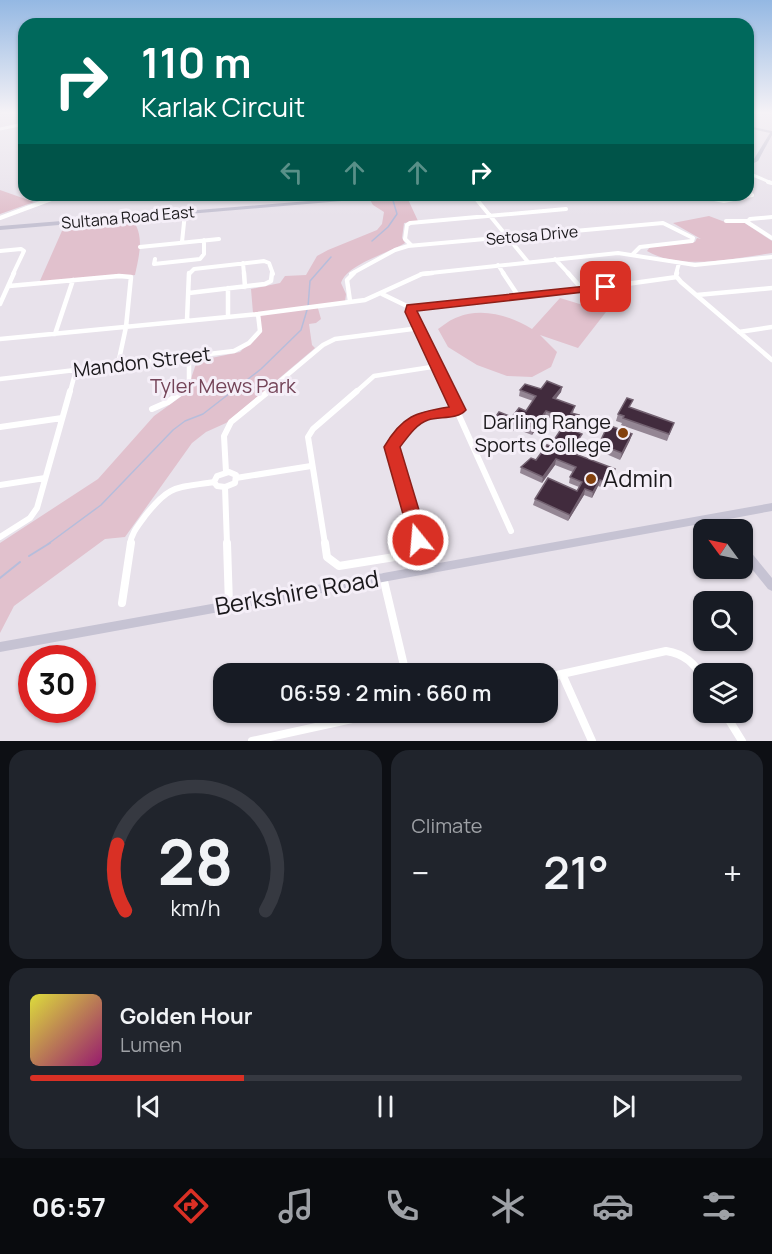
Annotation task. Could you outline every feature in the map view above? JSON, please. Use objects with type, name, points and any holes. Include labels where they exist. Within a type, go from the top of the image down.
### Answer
[{"type":"street","points":[[754,161],[763,148]]},
{"type":"street","points":[[754,176],[772,183]]},
{"type":"street","points":[[0,218],[46,201]]},
{"type":"street","name":"Sultana Road East","points":[[0,228],[328,201]]},
{"type":"street","points":[[478,201],[528,262]]},
{"type":"street","points":[[711,201],[733,201]]},
{"type":"street","points":[[411,245],[405,239],[408,223],[566,209]]},
{"type":"street","points":[[182,242],[185,213]]},
{"type":"street","points":[[726,221],[747,221],[772,217]]},
{"type":"street","points":[[747,221],[772,238]]},
{"type":"street","name":"Setosa Drive","points":[[350,301],[347,280],[350,275],[395,250],[411,245],[663,223],[693,238],[692,241],[645,246],[639,248],[635,254]]},
{"type":"street","points":[[140,246],[219,239]]},
{"type":"street","points":[[154,264],[200,259],[204,254],[204,240]]},
{"type":"street","points":[[0,251],[21,249],[24,251],[0,304]]},
{"type":"street","points":[[0,339],[228,315],[257,314],[370,299],[416,276],[498,265],[635,254],[701,265],[772,257]]},
{"type":"street","points":[[555,259],[583,290]]},
{"type":"street","points":[[188,320],[189,273],[194,269],[268,262],[273,275],[273,279],[268,283],[189,292]]},
{"type":"street","points":[[243,263],[244,286]]},
{"type":"street","points":[[677,278],[681,263]]},
{"type":"street","points":[[498,265],[519,297]]},
{"type":"street","points":[[9,286],[130,277],[126,327],[118,364]]},
{"type":"street","points":[[411,310],[677,278]]},
{"type":"street","points":[[677,278],[772,360]]},
{"type":"street","points":[[55,334],[73,280]]},
{"type":"street","points":[[228,288],[228,315]]},
{"type":"street","points":[[696,295],[772,288]]},
{"type":"street","points":[[382,294],[411,310],[511,531]]},
{"type":"street","name":"Mandon Street","points":[[0,379],[234,351],[243,347],[260,331],[257,314]]},
{"type":"street","points":[[739,332],[772,327]]},
{"type":"street","points":[[226,472],[224,436],[230,424],[323,345],[335,339],[420,328]]},
{"type":"street","points":[[152,409],[171,400],[186,387],[189,380],[189,356]]},
{"type":"street","points":[[438,366],[379,375],[367,380],[310,434],[307,440],[311,466],[327,557],[332,563],[339,566],[407,555],[415,549],[418,540],[392,447],[411,424],[422,416],[458,410]]},
{"type":"street","points":[[0,537],[30,518],[37,508],[76,370]]},
{"type":"street","points":[[0,427],[62,418]]},
{"type":"street","points":[[236,478],[311,466]]},
{"type":"street","points":[[122,603],[132,533],[162,495],[176,488],[214,482],[219,474],[226,472],[234,474],[236,478]]},
{"type":"street","points":[[0,485],[45,478]]},
{"type":"street","points":[[214,482],[219,487],[225,487],[235,483],[236,478]]},
{"type":"street","points":[[225,487],[229,605]]},
{"type":"street","name":"Berkshire Road","points":[[0,646],[772,507]]},
{"type":"street","points":[[753,563],[772,586]]},
{"type":"street","points":[[383,577],[403,663]]},
{"type":"street","points":[[558,675],[666,651],[681,652],[693,664]]},
{"type":"street","points":[[562,674],[592,741]]},
{"type":"street","points":[[252,741],[334,723]]},
{"type":"street","points":[[731,723],[742,741]]},
{"type":"green space","points":[[0,190],[18,196],[18,201],[34,202],[0,214]]},
{"type":"green space","name":"Tyler Mews Park","points":[[371,201],[409,201],[418,221],[404,223],[402,238],[405,243],[360,265],[345,276],[341,283],[346,294],[345,302],[317,305],[321,319],[309,324],[312,345],[315,348],[226,423],[206,432],[192,443],[125,537],[105,539],[14,606],[0,633],[0,543],[98,479],[154,416],[186,393],[197,361],[240,352],[260,331],[258,314],[253,313],[251,289],[280,283],[285,276],[306,275],[317,256],[377,230],[382,224],[384,212]]},
{"type":"green space","points":[[709,216],[725,222],[740,220],[772,241],[772,253],[692,262],[661,257],[647,251],[650,247],[695,242],[697,238],[701,239],[673,223]]},
{"type":"green space","points":[[132,219],[140,239],[135,275],[39,283],[65,224]]},
{"type":"green space","points":[[560,298],[606,312],[578,348],[540,335],[557,352],[551,367],[532,377],[507,376],[477,365],[448,347],[438,329],[455,318],[467,314],[487,313],[515,320],[532,329]]},
{"type":"building","points":[[547,381],[562,387],[553,398],[575,406],[571,413],[579,415],[570,429],[582,434],[578,440],[583,442],[575,454],[615,469],[608,483],[600,480],[593,492],[585,489],[570,515],[535,499],[548,478],[577,491],[582,482],[570,477],[576,467],[556,459],[543,477],[521,467],[531,458],[536,460],[547,445],[550,446],[568,419],[546,411],[533,429],[520,424],[518,427],[495,418],[499,412],[512,417],[519,408],[526,411],[536,396],[520,390],[525,384],[541,389]]},
{"type":"building","points":[[627,398],[633,400],[629,407],[674,423],[669,434],[623,418],[624,416],[618,414]]},
{"type":"building","points":[[608,425],[632,434],[622,453],[599,444]]},
{"type":"waterway","points":[[372,241],[388,227],[397,214],[393,201]]},
{"type":"waterway","points":[[308,307],[310,281],[331,257]]},
{"type":"waterway","points":[[48,544],[101,505],[173,430],[185,421],[203,414],[261,369],[301,330],[307,310]]},
{"type":"waterway","points":[[29,556],[50,543]]},
{"type":"waterway","points":[[0,578],[20,562]]},
{"type":"place","name":"Darling Range Sports College","points":[[623,433]]},
{"type":"place","name":"Admin","points":[[591,479]]},
{"type":"route","points":[[418,540],[391,450],[416,419],[458,410],[411,308],[606,287]]}]
